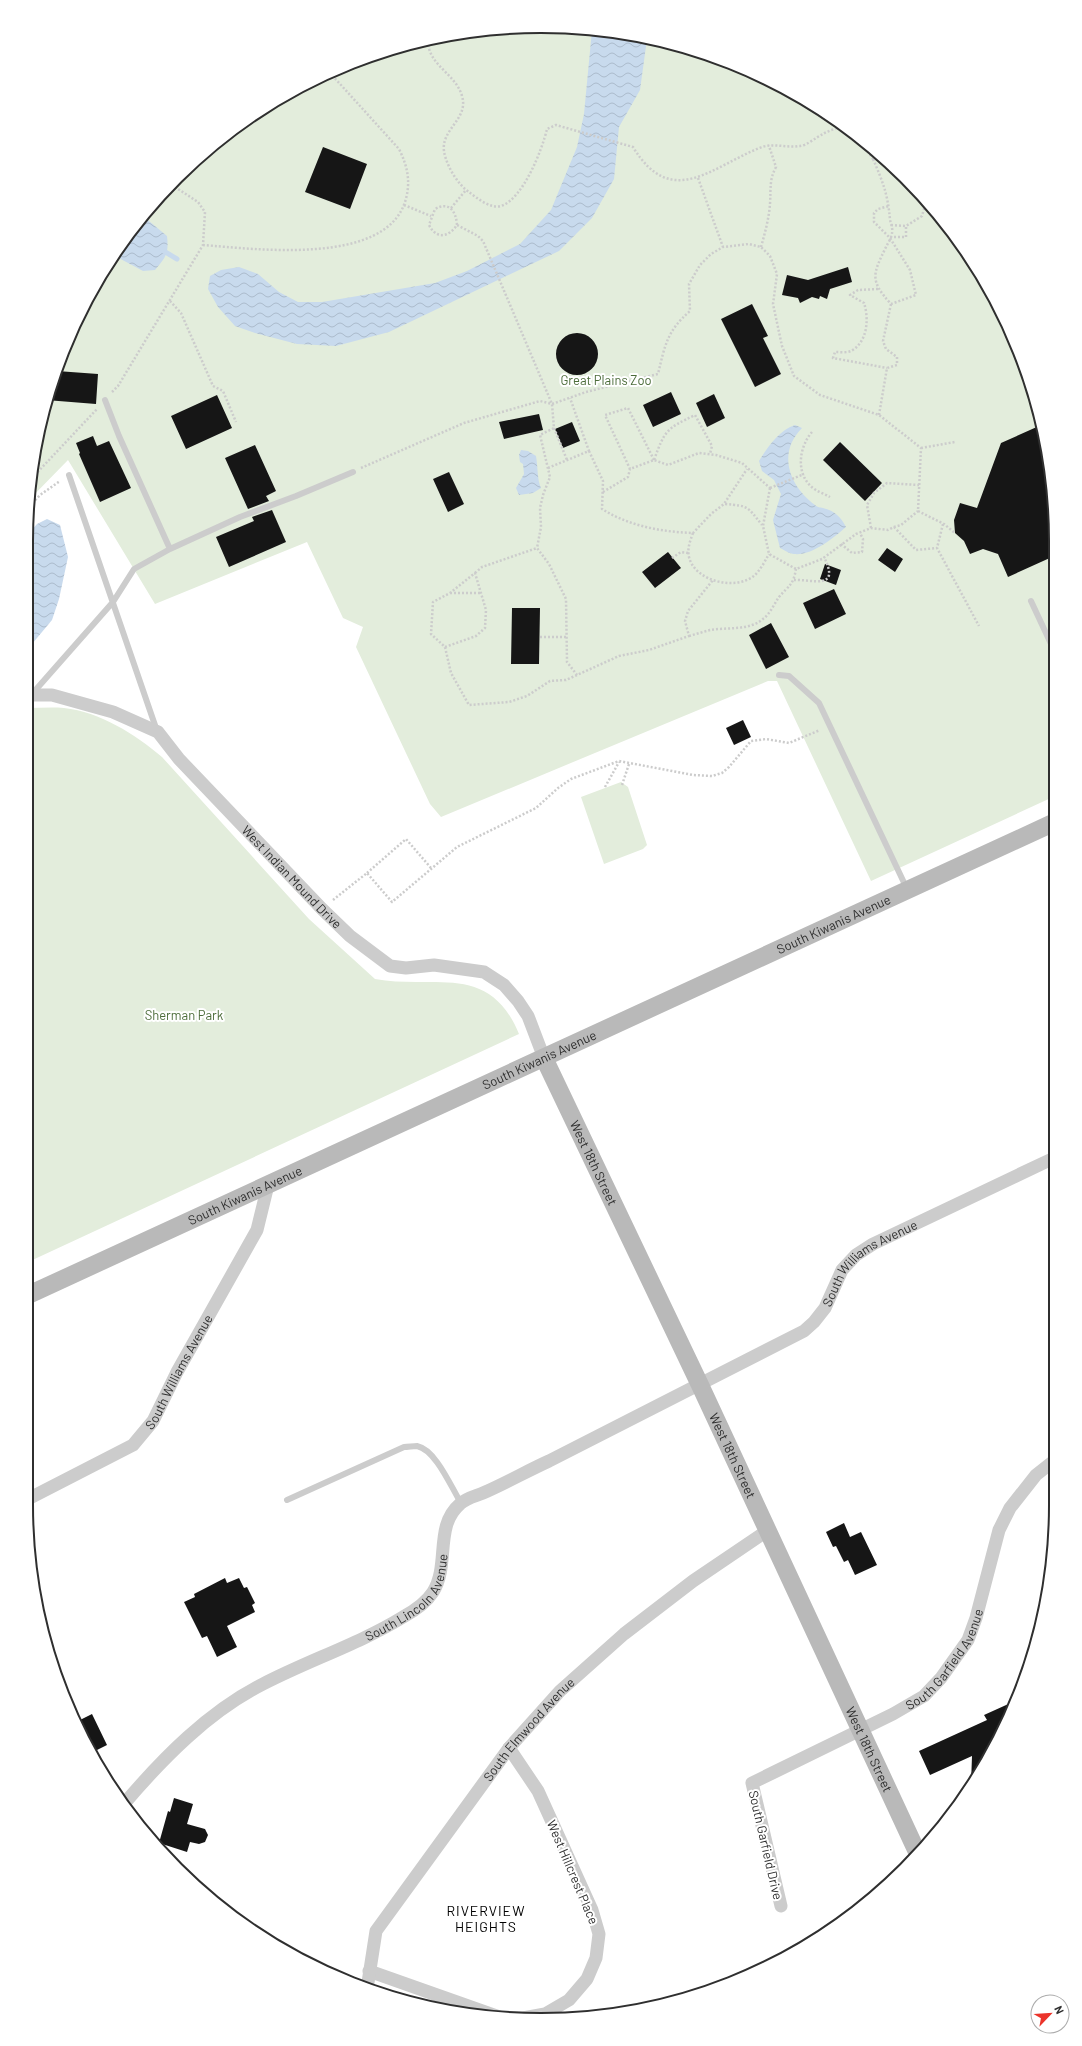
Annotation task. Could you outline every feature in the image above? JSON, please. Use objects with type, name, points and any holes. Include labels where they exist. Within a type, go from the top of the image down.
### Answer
[{"type":"main road","name":"South Kiwanis Avenue","points":[[33,1293],[1049,825]]},
{"type":"main road","name":"West 18th Street","points":[[544,1058],[700,1385],[915,1848]]},
{"type":"street","name":"West Indian Mound Drive","points":[[33,695],[52,695],[106,710],[158,732],[185,765],[322,909],[350,936],[390,966],[406,968],[434,965],[484,972],[504,985],[518,1001],[528,1016],[544,1058]]},
{"type":"street","name":"South Williams Avenue","points":[[700,1385],[804,1331],[814,1322],[825,1308],[842,1270],[856,1255],[873,1244],[1049,1160]]},
{"type":"street","name":"South Williams Avenue","points":[[33,1496],[132,1445],[153,1422],[177,1372],[257,1230],[268,1185]]},
{"type":"street","name":"South Lincoln Avenue","points":[[128,1800],[148,1776],[184,1740],[214,1715],[262,1684],[370,1635],[403,1617],[422,1604],[432,1594],[436,1587],[441,1565],[447,1520],[460,1503],[519,1476],[700,1385]]},
{"type":"street","name":"South Garfield Avenue","points":[[752,1783],[860,1730],[924,1696],[958,1655],[968,1640],[976,1618],[1002,1525],[1010,1508],[1036,1475],[1049,1465]]},
{"type":"street","name":"South Elmwood Avenue","points":[[368,1982],[376,1931],[509,1748],[560,1691],[624,1634],[693,1581],[767,1531]]},
{"type":"street","name":"West Hillcrest Place","points":[[509,1748],[538,1791],[592,1910],[598,1934],[596,1958],[587,1979],[569,2000],[547,2013]]},
{"type":"street","name":"South Garfield Drive","points":[[752,1783],[781,1906]]},
{"type":"street","name":"West Hillcrest Place","points":[[369,1970],[479,2009]]},
{"type":"lane","points":[[105,400],[118,436],[170,549]]},
{"type":"lane","points":[[33,691],[113,602],[134,569],[170,549],[240,517],[296,496],[353,472]]},
{"type":"lane","points":[[69,475],[158,732]]},
{"type":"lane","points":[[1031,601],[1049,640]]},
{"type":"lane","points":[[779,675],[789,676],[819,703],[907,890]]},
{"type":"lane","points":[[287,1500],[404,1447],[417,1446],[428,1452],[438,1464],[460,1503]]},
{"type":"path","points":[[429,46],[432,58],[453,78],[462,96],[464,105],[462,114],[447,134],[444,151],[456,179],[466,190],[483,202],[500,206],[511,200],[523,185],[543,143],[547,129],[556,125],[633,147],[640,160],[652,172],[668,180],[678,181],[698,178],[769,146],[800,146],[836,128]]},
{"type":"path","points":[[204,245],[304,251],[359,242],[384,230],[396,221],[404,205],[408,192],[408,176],[405,162],[399,150],[334,77]]},
{"type":"path","points":[[761,247],[770,204],[770,177],[776,167],[769,146]]},
{"type":"path","points":[[870,154],[885,186],[889,206],[892,233],[875,269],[878,289],[891,304]]},
{"type":"path","points":[[698,178],[723,247]]},
{"type":"path","points":[[38,472],[118,386],[204,245],[205,212],[198,202],[176,188]]},
{"type":"path","points":[[451,208],[466,190]]},
{"type":"path","points":[[404,205],[431,216]]},
{"type":"path","points":[[440,206],[451,208],[456,217],[456,225],[452,231],[446,235],[438,235],[433,232],[429,224],[435,209],[440,206]]},
{"type":"path","points":[[889,206],[878,209],[874,213],[874,222],[890,238],[910,270],[916,295],[891,304]]},
{"type":"path","points":[[891,225],[906,226],[922,216],[924,208]]},
{"type":"path","points":[[456,225],[478,236],[488,252],[552,404],[554,428],[567,460]]},
{"type":"path","points":[[890,238],[906,237],[906,226]]},
{"type":"path","points":[[353,472],[464,423],[540,401],[552,404],[586,392],[658,374],[666,338],[680,319],[690,311],[689,284],[700,264],[711,254],[723,247],[749,244],[761,247],[770,256],[777,274],[773,304],[782,346],[794,376],[820,395],[879,415],[921,448],[955,442]]},
{"type":"path","points":[[878,289],[858,290],[850,295],[864,303],[867,313],[867,325],[860,343],[850,351],[835,352],[833,358],[887,368],[897,365],[897,357],[886,348],[883,341],[891,304]]},
{"type":"path","points":[[170,301],[181,314],[213,386],[223,391],[236,422]]},
{"type":"path","points":[[879,415],[887,368]]},
{"type":"path","points":[[570,398],[589,451],[603,481],[602,509],[627,523],[693,533]]},
{"type":"path","points":[[602,492],[628,477],[630,469],[605,415],[628,408],[654,460]]},
{"type":"path","points":[[654,460],[663,436],[671,426],[695,414],[712,446],[710,454]]},
{"type":"path","points":[[554,428],[540,435],[550,477],[540,508],[541,527],[537,548],[549,564],[566,599],[567,662],[577,675]]},
{"type":"path","points":[[812,432],[805,441],[800,457],[804,474],[812,487],[830,497]]},
{"type":"path","points":[[796,569],[824,557],[841,544],[871,528],[888,530],[901,525],[918,511],[921,448]]},
{"type":"path","points":[[548,468],[589,451]]},
{"type":"path","points":[[630,469],[654,460],[668,465],[699,453],[710,454],[742,463],[770,488]]},
{"type":"path","points":[[747,469],[724,504],[711,514],[693,533],[689,553],[691,563],[696,570],[713,580],[738,582],[755,575],[769,554],[763,526],[770,488]]},
{"type":"path","points":[[770,488],[804,474]]},
{"type":"path","points":[[35,501],[40,495],[69,475]]},
{"type":"path","points":[[871,528],[867,504],[874,493],[887,483],[919,485]]},
{"type":"path","points":[[724,504],[741,504],[747,507],[763,526]]},
{"type":"path","points":[[918,511],[944,524],[955,533]]},
{"type":"path","points":[[944,524],[937,548],[979,626]]},
{"type":"path","points":[[894,527],[916,550],[937,548]]},
{"type":"path","points":[[841,544],[852,553],[862,552],[863,539],[860,533]]},
{"type":"path","points":[[537,548],[482,567],[450,592],[434,602],[430,634],[445,647],[451,673],[469,705],[510,702],[527,696],[550,681],[566,680],[619,656],[649,650],[710,630],[750,626],[765,618],[794,580],[796,569]]},
{"type":"path","points":[[672,558],[681,552],[689,553]]},
{"type":"path","points":[[769,554],[796,569]]},
{"type":"path","points":[[794,580],[807,579],[813,583],[821,582],[828,576],[830,569],[824,557]]},
{"type":"path","points":[[445,647],[476,636],[485,628],[486,610],[475,573]]},
{"type":"path","points":[[689,636],[685,621],[688,611],[713,580]]},
{"type":"path","points":[[450,592],[481,594]]},
{"type":"path","points":[[540,637],[567,636]]},
{"type":"path","points":[[367,873],[392,902],[445,855],[474,837],[536,808],[564,783],[619,761],[704,777],[712,776],[722,773],[729,767],[751,741],[766,739],[783,743],[794,742],[830,726]]},
{"type":"path","points":[[605,787],[619,761]]},
{"type":"path","points":[[622,784],[629,764]]},
{"type":"path","points":[[339,895],[406,839],[431,868]]},
{"type":"green space","name":"Great Plains Zoo","points":[[541,33],[607,37],[672,50],[704,60],[766,85],[795,101],[850,138],[876,159],[923,206],[944,232],[981,287],[997,316],[1022,378],[1032,410],[1045,475],[1049,541],[1049,799],[871,881],[777,681],[768,681],[441,817],[430,804],[356,647],[363,627],[343,618],[307,542],[155,604],[68,460],[35,493],[43,442],[50,410],[60,378],[85,316],[101,287],[138,232],[159,206],[182,182],[206,159],[232,138],[287,101],[316,85],[378,60],[410,50],[475,37]]},
{"type":"green space","name":"Sherman Park","points":[[33,708],[64,708],[91,714],[129,732],[152,748],[162,757],[309,919],[375,979],[397,982],[458,983],[476,987],[492,996],[507,1011],[519,1034],[33,1260]]},
{"type":"green space","points":[[621,782],[628,787],[647,845],[643,849],[604,864],[581,797]]},
{"type":"water","points":[[591,36],[646,44],[640,90],[619,127],[614,179],[592,218],[559,251],[389,332],[336,346],[297,344],[235,326],[218,307],[208,289],[210,276],[221,270],[239,267],[258,274],[279,292],[298,302],[322,302],[435,283],[467,271],[520,244],[551,210],[577,147],[584,114]]},
{"type":"water","points":[[148,220],[167,236],[168,247],[162,262],[155,270],[143,271],[119,258]]},
{"type":"water","points":[[795,425],[802,428],[794,438],[788,458],[789,469],[793,479],[798,488],[817,507],[827,509],[840,517],[846,527],[829,541],[815,549],[801,554],[789,553],[780,548],[773,520],[781,494],[774,480],[762,471],[759,461],[770,445],[783,431]]},
{"type":"water","points":[[521,450],[528,451],[536,456],[538,477],[541,488],[533,493],[519,495],[516,488],[524,474],[523,464],[520,462],[519,455]]},
{"type":"water","points":[[47,519],[60,525],[68,557],[59,599],[52,620],[33,643],[33,528],[37,524]]},
{"type":"building","points":[[323,147],[367,164],[350,209],[305,192]]},
{"type":"building","points":[[848,267],[852,282],[830,289],[827,299],[820,296],[819,299],[812,297],[800,303],[798,298],[782,295],[787,275],[808,280]]},
{"type":"building","points":[[752,304],[768,336],[763,338],[781,374],[755,387],[721,319]]},
{"type":"building","points":[[573,333],[581,333],[592,339],[598,350],[598,358],[592,369],[581,375],[573,375],[562,369],[556,358],[556,350],[562,339]]},
{"type":"building","points":[[63,371],[98,374],[96,404],[53,401]]},
{"type":"building","points":[[671,392],[681,414],[653,427],[643,405]]},
{"type":"building","points":[[714,394],[725,418],[707,427],[696,403]]},
{"type":"building","points":[[217,395],[232,428],[186,449],[171,416]]},
{"type":"building","points":[[539,414],[543,430],[504,439],[499,422]]},
{"type":"building","points":[[572,422],[580,441],[563,448],[555,429]]},
{"type":"building","points":[[1036,427],[1045,475],[1048,508],[1049,558],[1008,577],[998,554],[983,549],[970,554],[964,541],[955,533],[954,520],[960,503],[977,508],[1001,443]]},
{"type":"building","points":[[93,436],[97,446],[109,441],[131,488],[100,502],[79,454],[80,453],[76,443]]},
{"type":"building","points":[[840,442],[882,483],[865,501],[823,460]]},
{"type":"building","points":[[255,445],[276,491],[266,496],[269,501],[248,509],[225,458]]},
{"type":"building","points":[[449,472],[464,504],[448,512],[433,479]]},
{"type":"building","points":[[272,510],[286,542],[229,567],[216,537],[254,521],[252,517]]},
{"type":"building","points":[[887,548],[903,559],[895,572],[878,560]]},
{"type":"building","points":[[668,552],[681,568],[655,588],[642,572]]},
{"type":"building","points":[[825,564],[841,570],[836,585],[820,579]]},
{"type":"building","points":[[834,589],[846,614],[815,629],[803,603]]},
{"type":"building","points":[[512,608],[540,608],[539,664],[511,664]]},
{"type":"building","points":[[771,623],[789,657],[766,669],[749,635]]},
{"type":"building","points":[[743,720],[751,737],[734,745],[726,728]]},
{"type":"building","points":[[844,1523],[850,1537],[861,1532],[877,1565],[855,1575],[848,1560],[844,1562],[836,1546],[833,1547],[826,1532]]},
{"type":"building","points":[[225,1578],[227,1583],[239,1578],[244,1588],[247,1587],[255,1603],[252,1605],[255,1612],[227,1626],[237,1647],[217,1657],[207,1636],[202,1638],[184,1602],[195,1597],[194,1594]]},
{"type":"building","points":[[1008,1704],[997,1730],[971,1774],[972,1756],[930,1775],[919,1751],[987,1720],[984,1715]]},
{"type":"building","points":[[92,1714],[107,1745],[96,1750],[81,1720]]},
{"type":"building","points":[[174,1798],[193,1804],[187,1824],[205,1829],[208,1835],[205,1842],[199,1844],[190,1842],[187,1852],[163,1844],[160,1841],[168,1811],[170,1812]]},
{"type":"waterway","points":[[162,250],[177,259]]},
{"type":"district","name":"RIVERVIEW HEIGHTS","points":[[486,1918]]}]
